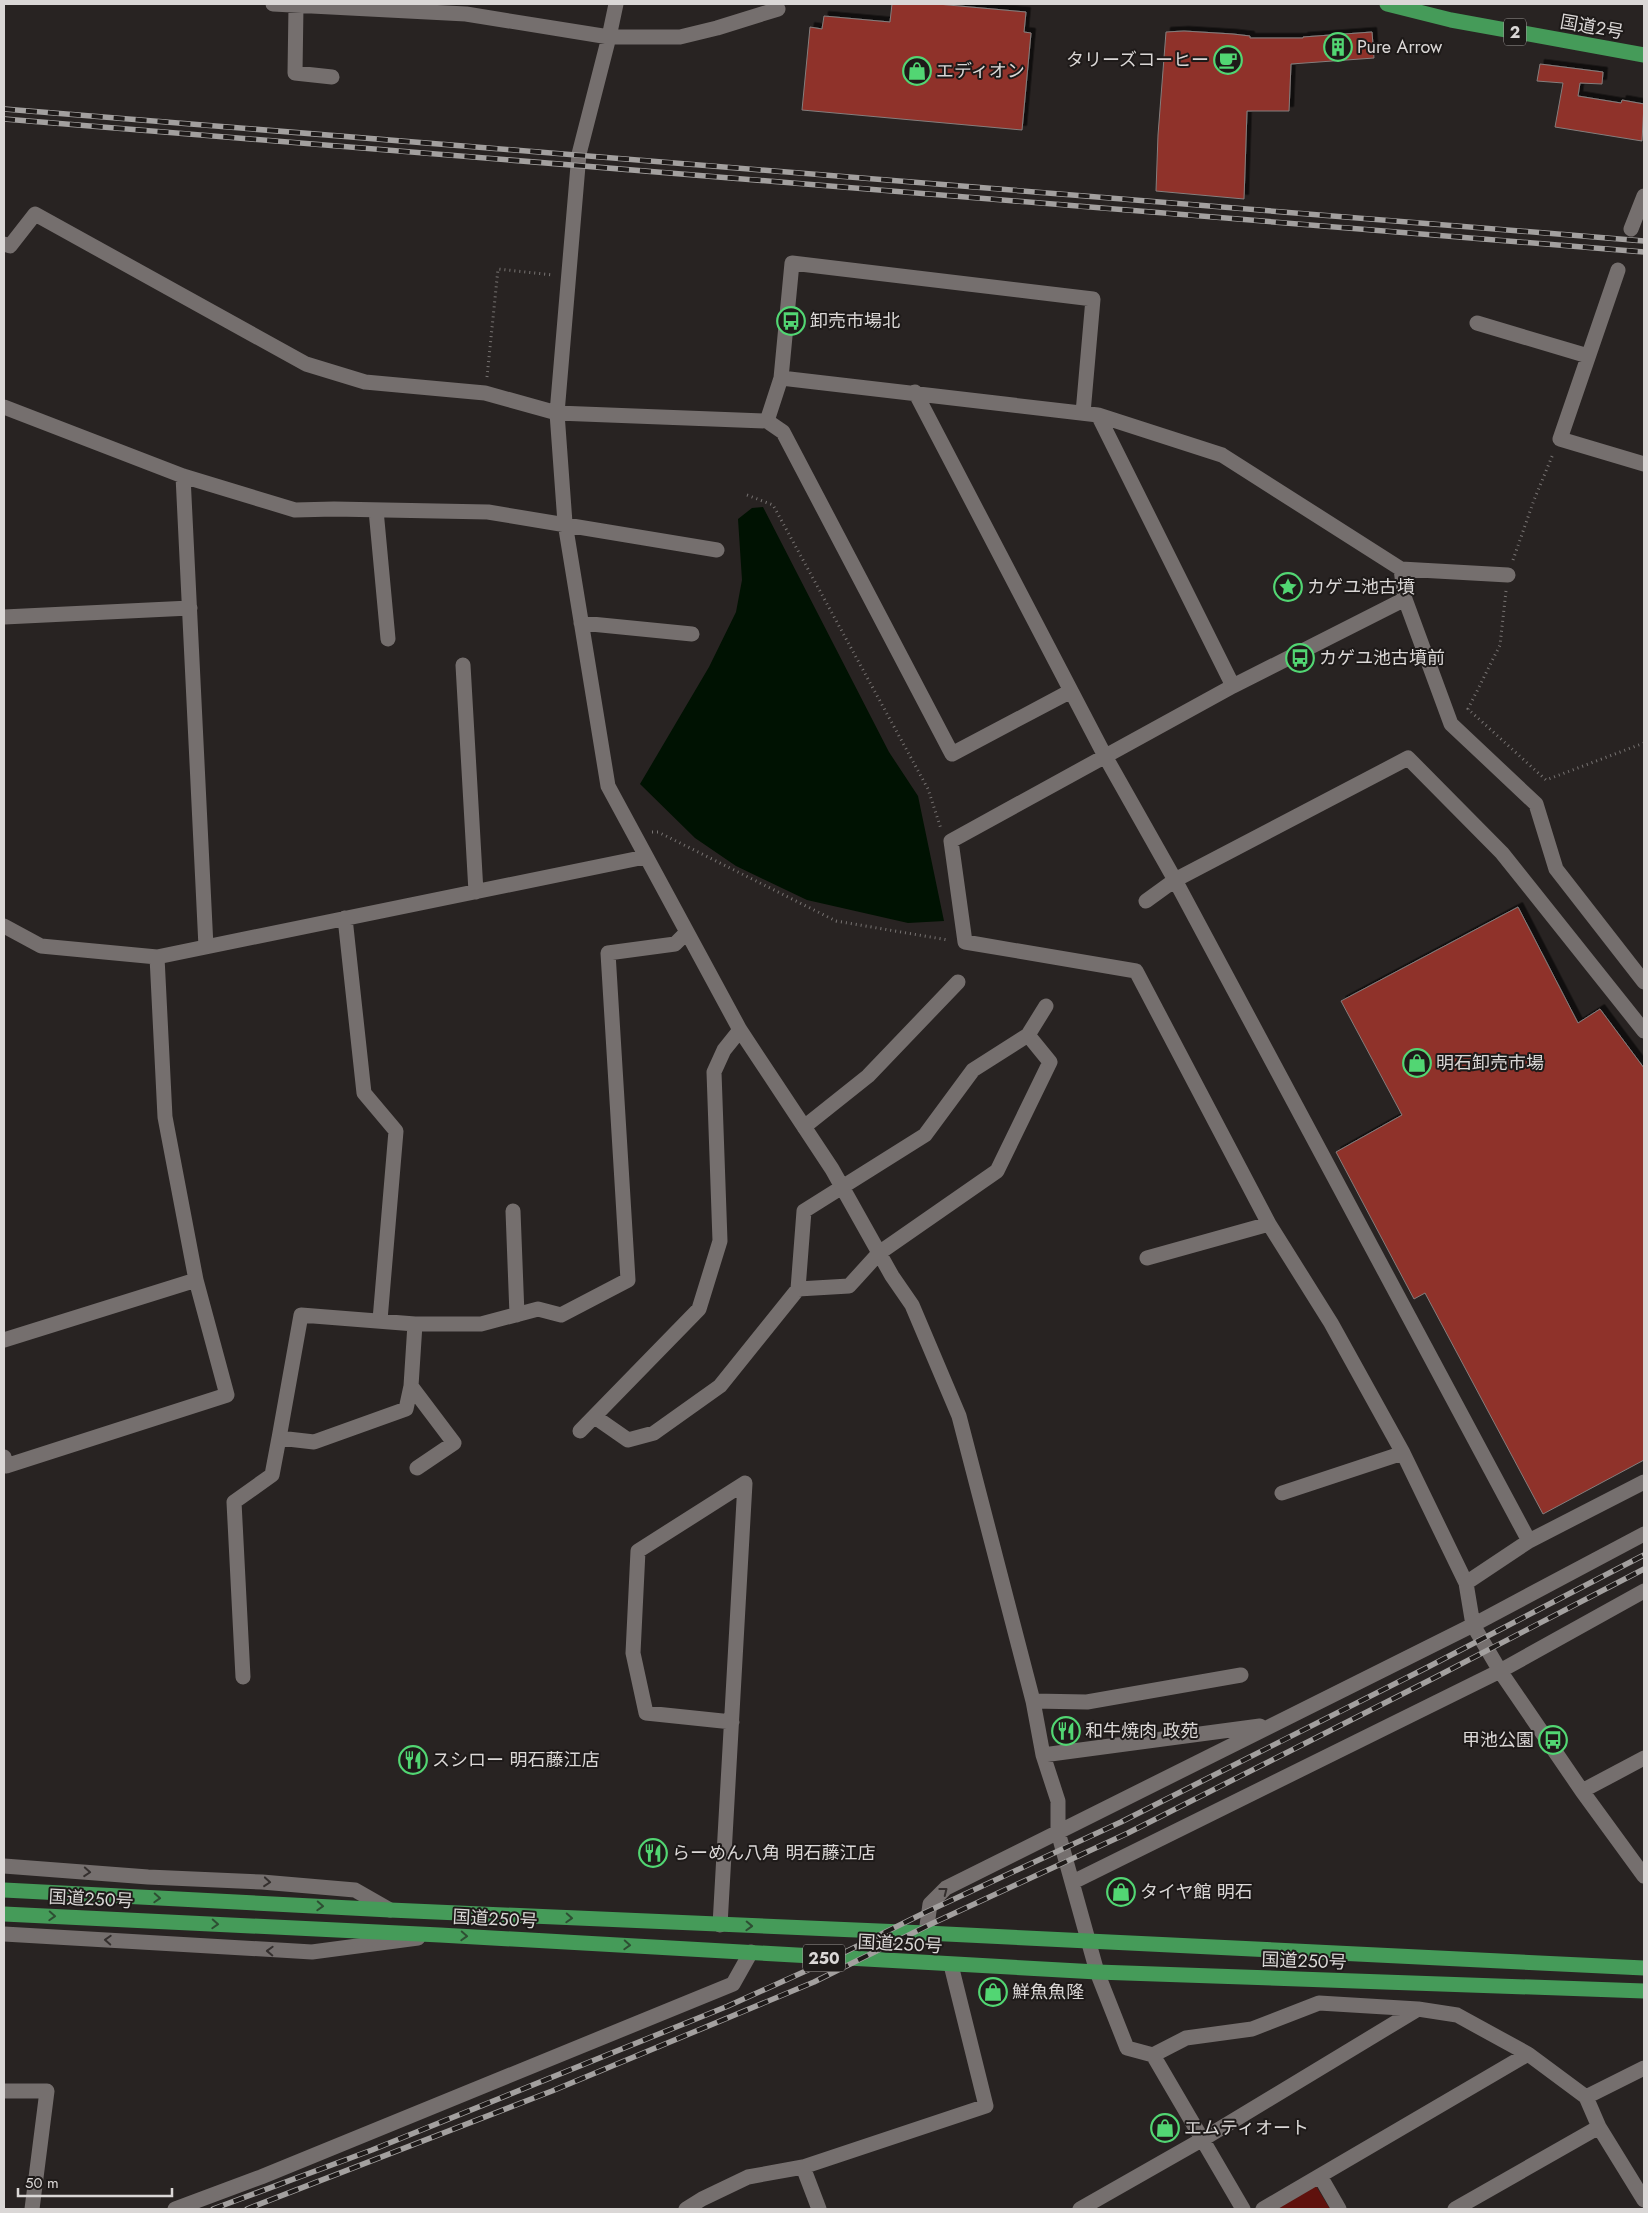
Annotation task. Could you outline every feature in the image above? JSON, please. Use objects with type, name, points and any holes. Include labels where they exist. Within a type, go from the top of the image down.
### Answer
[{"type":"highway","name":"国道2号","points":[[1387,4],[1415,6],[1451,20],[1644,55]]},
{"type":"highway","name":"国道250号","points":[[4,1890],[390,1910],[926,1933],[1644,1968]]},
{"type":"highway","name":"国道250号","points":[[4,1914],[440,1935],[1098,1972],[1644,1991]]},
{"type":"street","points":[[273,4],[395,7],[466,14],[609,38],[680,37],[717,28],[778,9]]},
{"type":"street","points":[[616,4],[609,38],[578,154],[557,413],[566,524],[608,786],[740,1030],[842,1186],[879,1253],[912,1305],[959,1416],[1033,1702],[1043,1755],[1058,1801],[1058,1832],[1098,1972],[1127,2048],[1153,2055],[1186,2038],[1252,2029],[1319,2003],[1418,2009],[1457,2015],[1528,2054],[1586,2097],[1599,2127],[1644,2202],[1634,2209]]},
{"type":"street","points":[[296,6],[294,73],[332,77]]},
{"type":"street","points":[[1631,229],[1644,196]]},
{"type":"street","points":[[4,244],[10,246],[36,214],[306,364],[366,382],[485,393],[557,413],[768,421],[783,432],[952,754],[1071,691]]},
{"type":"street","points":[[768,421],[781,378],[792,263],[1093,299],[1083,413]]},
{"type":"street","points":[[1618,270],[1560,439],[1644,464]]},
{"type":"street","points":[[1477,323],[1588,356]]},
{"type":"street","points":[[781,378],[915,392],[1098,415],[1222,455],[1401,569],[1508,575]]},
{"type":"street","points":[[915,392],[1105,756],[1175,880],[1529,1541]]},
{"type":"street","points":[[4,407],[183,476],[295,510],[488,512],[717,550]]},
{"type":"street","points":[[1098,415],[1234,686]]},
{"type":"street","points":[[183,476],[206,947]]},
{"type":"street","points":[[376,510],[388,639]]},
{"type":"street","points":[[1401,569],[1405,599],[1451,724],[1536,804],[1556,869],[1644,982]]},
{"type":"street","points":[[1405,599],[1234,686],[951,840],[965,942],[1136,971],[1269,1224],[1331,1323],[1403,1453],[1466,1582],[1473,1625],[1500,1671],[1582,1791],[1644,1876]]},
{"type":"street","points":[[4,617],[190,608]]},
{"type":"street","points":[[581,623],[692,634]]},
{"type":"street","points":[[463,666],[476,892]]},
{"type":"street","points":[[1146,901],[1175,880],[1408,758],[1502,853],[1644,1031]]},
{"type":"street","points":[[4,926],[41,946],[157,957],[645,857]]},
{"type":"street","points":[[344,918],[364,1093],[396,1131],[380,1320]]},
{"type":"street","points":[[244,1677],[234,1502],[272,1475],[301,1315],[415,1324],[481,1324],[538,1309],[561,1314],[628,1280],[608,953],[675,944],[686,933]]},
{"type":"street","points":[[4,1457],[6,1466],[227,1395],[196,1280],[165,1117],[157,957]]},
{"type":"street","points":[[804,1127],[868,1076],[958,982]]},
{"type":"street","points":[[595,1417],[628,1440],[654,1433],[720,1386],[798,1289],[804,1211],[925,1135],[973,1070],[1028,1035],[1046,1006]]},
{"type":"street","points":[[580,1431],[699,1309],[720,1240],[714,1072],[724,1050],[740,1030]]},
{"type":"street","points":[[798,1289],[849,1286],[879,1253],[997,1171],[1050,1062],[1028,1035]]},
{"type":"street","points":[[513,1211],[517,1315]]},
{"type":"street","points":[[1147,1258],[1269,1224]]},
{"type":"street","points":[[4,1340],[196,1280]]},
{"type":"street","points":[[279,1438],[314,1442],[406,1409],[411,1386],[415,1324]]},
{"type":"street","points":[[411,1386],[454,1443],[417,1468]]},
{"type":"street","points":[[1282,1493],[1403,1453]]},
{"type":"street","points":[[1466,1582],[1529,1541],[1644,1482]]},
{"type":"street","points":[[720,1925],[732,1722],[744,1513],[746,1484],[638,1552],[633,1654],[646,1714],[732,1722]]},
{"type":"street","points":[[926,1933],[930,1904],[946,1888],[1473,1625],[1644,1534]]},
{"type":"street","points":[[1073,1882],[1500,1671],[1644,1591]]},
{"type":"street","points":[[1033,1702],[1087,1702],[1241,1675]]},
{"type":"street","points":[[1043,1755],[1273,1725]]},
{"type":"street","points":[[1582,1791],[1644,1758]]},
{"type":"street","points":[[4,1866],[148,1877],[262,1882],[355,1890],[390,1910]]},
{"type":"street","points":[[4,1934],[312,1952],[440,1935]]},
{"type":"street","points":[[175,2209],[261,2177],[733,1984],[751,1952]]},
{"type":"street","points":[[686,2209],[702,2199],[748,2177],[803,2167],[986,2106],[951,1965]]},
{"type":"street","points":[[1080,2209],[1203,2138],[1418,2009]]},
{"type":"street","points":[[1263,2209],[1528,2054]]},
{"type":"street","points":[[1153,2055],[1244,2209]]},
{"type":"street","points":[[1586,2097],[1644,2068]]},
{"type":"street","points":[[4,2092],[47,2091],[32,2209]]},
{"type":"street","points":[[1455,2209],[1599,2127]]},
{"type":"street","points":[[803,2167],[819,2209]]},
{"type":"street","points":[[1320,2176],[1339,2209]]},
{"type":"path","points":[[485,393],[498,269],[568,277]]},
{"type":"path","points":[[1560,439],[1534,500],[1508,575],[1500,645],[1468,709],[1546,780],[1644,743]]},
{"type":"path","points":[[747,495],[773,506],[928,789],[940,829],[951,840]]},
{"type":"path","points":[[632,830],[658,832],[836,921],[965,942]]},
{"type":"shaded area","points":[[763,507],[889,752],[918,796],[944,921],[908,923],[807,900],[736,866],[695,838],[640,784],[709,667],[736,612],[742,580],[738,519],[752,508]]},
{"type":"shaded area","points":[[1316,2186],[1330,2209],[1277,2209]]},
{"type":"building","name":"エディオン","points":[[892,4],[937,4],[1026,12],[1024,32],[1031,33],[1022,130],[802,110],[810,27],[822,29],[824,16],[890,22]]},
{"type":"building","points":[[1184,31],[1233,34],[1250,36],[1250,38],[1303,38],[1372,32],[1374,58],[1291,64],[1289,111],[1247,111],[1244,199],[1156,191],[1158,135],[1166,32]]},
{"type":"building","points":[[1540,64],[1603,72],[1602,84],[1580,83],[1578,96],[1621,103],[1622,100],[1644,104],[1642,141],[1555,127],[1563,83],[1537,81]]},
{"type":"building","points":[[1518,907],[1578,1023],[1600,1009],[1644,1068],[1644,1460],[1543,1514],[1425,1293],[1414,1299],[1336,1152],[1402,1115],[1341,1001]]},
{"type":"railway","points":[[4,109],[1644,241]]},
{"type":"railway","points":[[4,119],[1644,252]]},
{"type":"railway","points":[[213,2209],[372,2150],[728,2006],[819,1965],[924,1913],[1121,1822],[1426,1668],[1644,1555]]},
{"type":"railway","points":[[247,2209],[552,2091],[814,1982],[931,1924],[1128,1833],[1644,1569]]},
{"type":"place","name":"Pure Arrow","points":[[1338,47]]},
{"type":"place","name":"タリーズコーヒー","points":[[1228,60]]},
{"type":"place","name":"エディオン","points":[[917,71]]},
{"type":"place","name":"卸売市場北","points":[[791,321]]},
{"type":"place","name":"カゲユ池古墳","points":[[1288,587]]},
{"type":"place","name":"カゲユ池古墳前","points":[[1300,658]]},
{"type":"place","name":"明石卸売市場","points":[[1417,1063]]},
{"type":"place","name":"和牛焼肉 政苑","points":[[1066,1731]]},
{"type":"place","name":"甲池公園","points":[[1553,1740]]},
{"type":"place","name":"スシロー 明石藤江店","points":[[413,1760]]},
{"type":"place","name":"らーめん八角 明石藤江店","points":[[653,1853]]},
{"type":"place","name":"タイヤ館 明石","points":[[1121,1892]]},
{"type":"place","name":"鮮魚魚隆","points":[[993,1992]]},
{"type":"place","name":"エムティオート","points":[[1165,2128]]}]
